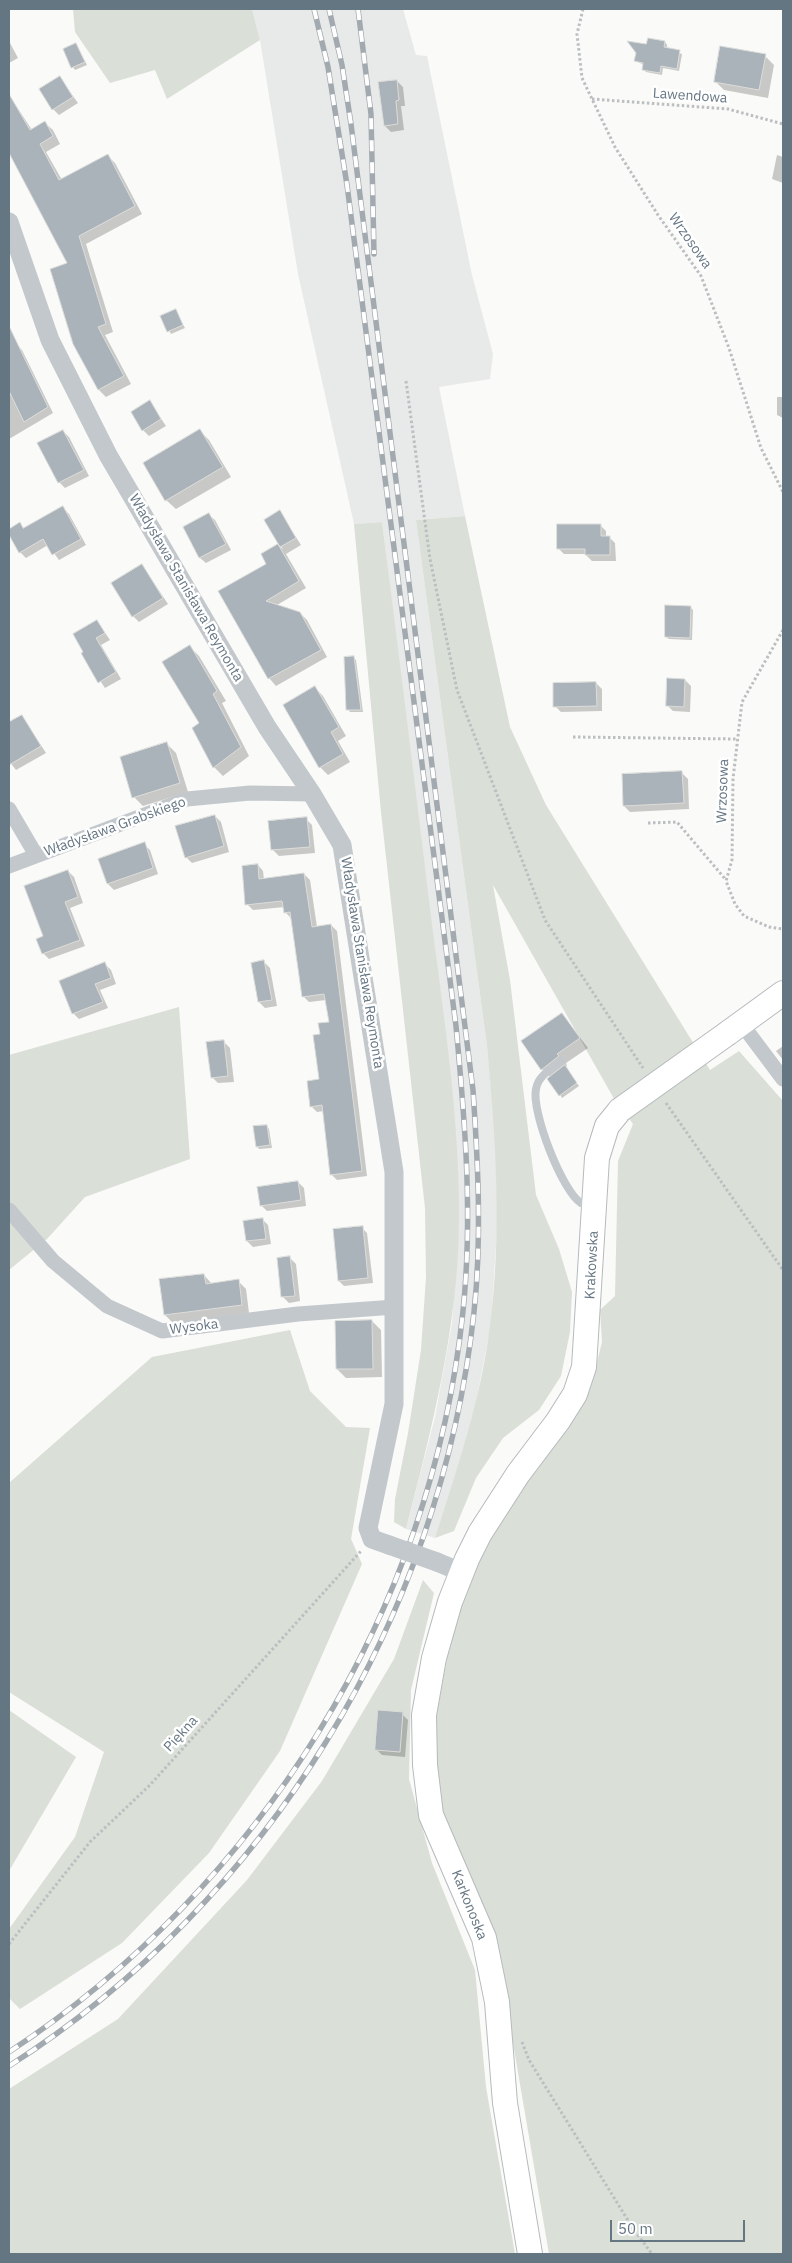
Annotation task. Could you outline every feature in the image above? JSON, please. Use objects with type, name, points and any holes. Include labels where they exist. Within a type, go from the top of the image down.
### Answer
[{"type":"main road","name":"Krakowska","points":[[458,1581],[485,1525],[518,1474],[570,1401],[584,1368],[598,1158],[607,1126],[620,1110],[783,993]]},
{"type":"main road","name":"Karkonoska","points":[[458,1581],[434,1658],[424,1714],[425,1765],[431,1815],[484,1938],[497,2002],[505,2103],[530,2254]]},
{"type":"street","name":"Władysława Stanisława Reymonta","points":[[9,222],[50,340],[108,455],[268,727],[312,794],[342,845],[360,947],[394,1172],[394,1404],[368,1528],[380,1542]]},
{"type":"street","name":"Władysława Grabskiego","points":[[9,866],[187,799],[250,793],[312,794]]},
{"type":"street","points":[[9,809],[36,855]]},
{"type":"street","points":[[734,1028],[783,1079]]},
{"type":"street","name":"Wysoka","points":[[9,1210],[53,1261],[107,1306],[162,1331],[298,1314],[394,1307]]},
{"type":"street","points":[[380,1542],[437,1562],[458,1581]]},
{"type":"lane","points":[[561,1061],[540,1078],[535,1091],[539,1120],[550,1153],[572,1193],[582,1203],[595,1205]]},
{"type":"path","name":"Wrzosowa","points":[[583,9],[576,34],[582,78],[615,147],[658,215],[701,276],[729,348],[761,448],[783,492]]},
{"type":"path","name":"Lawendowa","points":[[592,99],[728,109],[783,124]]},
{"type":"path","points":[[406,381],[430,559],[457,690],[545,920],[646,1074]]},
{"type":"path","name":"Wrzosowa","points":[[726,881],[732,860],[733,779],[736,739],[742,702],[783,630]]},
{"type":"path","points":[[573,737],[736,739]]},
{"type":"path","points":[[648,823],[677,822],[726,881],[735,904],[744,916],[769,927],[783,929]]},
{"type":"path","points":[[662,1098],[783,1270]]},
{"type":"path","name":"Piękna","points":[[9,1944],[90,1842],[150,1785],[380,1542]]},
{"type":"path","points":[[519,2034],[529,2060],[634,2230],[652,2254]]},
{"type":"shaded area","points":[[73,9],[252,9],[260,40],[167,99],[155,70],[110,83],[75,32]]},
{"type":"shaded area","points":[[252,9],[403,9],[416,55],[427,56],[472,275],[493,354],[490,379],[439,387],[465,516],[416,520],[487,1046],[495,1127],[498,1212],[491,1326],[471,1427],[435,1538],[406,1529],[435,1417],[452,1323],[459,1223],[455,1129],[382,522],[354,524],[298,274],[260,40]]},
{"type":"shaded area","points":[[465,516],[510,727],[546,805],[710,1070],[739,1051],[783,1101],[783,2254],[549,2254],[507,2008],[442,1813],[437,1766],[437,1714],[450,1641],[465,1593],[486,1537],[591,1386],[602,1342],[600,1310],[615,1296],[618,1161],[633,1124],[613,1097],[493,885],[510,980],[536,1195],[559,1249],[572,1292],[570,1332],[561,1376],[539,1410],[503,1438],[476,1478],[454,1531],[435,1538],[452,1486],[481,1380],[490,1326],[496,1256],[495,1151],[487,1046],[416,520]]},
{"type":"shaded area","points":[[382,522],[446,1031],[459,1184],[458,1261],[449,1339],[434,1415],[406,1529],[394,1522],[395,1499],[421,1350],[426,1277],[425,1208],[381,812],[354,524]]},
{"type":"shaded area","points":[[179,1007],[190,1159],[85,1197],[47,1239],[9,1270],[9,1055]]},
{"type":"shaded area","points":[[290,1330],[310,1391],[346,1427],[370,1428],[351,1539],[362,1564],[280,1751],[209,1853],[122,1943],[20,2009],[9,1998],[9,1929],[75,1837],[104,1752],[9,1692],[9,1483],[152,1357]]},
{"type":"shaded area","points":[[423,1580],[434,1593],[411,1690],[409,1779],[432,1863],[475,1970],[486,2087],[515,2254],[9,2254],[9,2089],[118,2019],[247,1880],[322,1781],[394,1659]]},
{"type":"shaded area","points":[[9,1710],[76,1757],[9,1871]]},
{"type":"building","points":[[648,38],[665,41],[664,47],[680,50],[677,69],[661,66],[660,73],[642,70],[643,63],[634,61],[636,53],[627,41],[646,44]]},
{"type":"building","points":[[76,43],[85,62],[71,68],[63,49]]},
{"type":"building","points":[[720,46],[766,54],[759,90],[714,82]]},
{"type":"building","points":[[60,76],[73,97],[52,110],[39,89]]},
{"type":"building","points":[[397,80],[399,100],[396,101],[398,124],[384,126],[378,82]]},
{"type":"building","points":[[9,94],[30,130],[45,121],[53,136],[40,144],[59,180],[108,154],[135,206],[79,236],[106,324],[98,327],[124,376],[98,390],[73,344],[50,269],[67,263],[9,153]]},
{"type":"building","points":[[176,309],[183,325],[167,332],[160,316]]},
{"type":"building","points":[[9,326],[48,407],[24,422],[9,391]]},
{"type":"building","points":[[150,400],[161,419],[142,431],[131,412]]},
{"type":"building","points":[[200,429],[223,467],[165,501],[143,463]]},
{"type":"building","points":[[63,430],[84,470],[58,483],[37,443]]},
{"type":"building","points":[[63,506],[81,539],[52,555],[43,539],[19,553],[9,535],[9,529],[20,522],[23,528]]},
{"type":"building","points":[[280,510],[296,538],[280,547],[264,520]]},
{"type":"building","points":[[209,513],[226,544],[199,558],[183,527]]},
{"type":"building","points":[[557,524],[601,524],[601,536],[610,536],[610,555],[585,555],[585,549],[557,549]]},
{"type":"building","points":[[278,544],[299,581],[266,601],[300,612],[321,650],[268,679],[218,591],[266,564],[261,554]]},
{"type":"building","points":[[142,564],[163,598],[132,617],[111,583]]},
{"type":"building","points":[[665,605],[691,606],[690,638],[665,637]]},
{"type":"building","points":[[97,620],[105,633],[96,638],[116,672],[98,683],[81,653],[83,652],[73,634]]},
{"type":"building","points":[[190,645],[217,691],[213,694],[241,747],[213,768],[192,728],[199,723],[162,662]]},
{"type":"building","points":[[354,656],[361,710],[346,710],[344,657]]},
{"type":"building","points":[[667,678],[685,679],[684,707],[666,706]]},
{"type":"building","points":[[596,682],[597,706],[553,707],[553,683]]},
{"type":"building","points":[[315,686],[339,727],[331,732],[343,754],[319,768],[283,705]]},
{"type":"building","points":[[22,715],[41,746],[9,765],[9,722]]},
{"type":"building","points":[[167,742],[180,783],[132,798],[120,757]]},
{"type":"building","points":[[682,771],[684,803],[623,806],[622,774]]},
{"type":"building","points":[[215,815],[224,846],[185,858],[175,826]]},
{"type":"building","points":[[307,817],[310,847],[271,850],[268,821]]},
{"type":"building","points":[[145,842],[153,868],[107,884],[98,859]]},
{"type":"building","points":[[258,864],[259,879],[304,873],[312,927],[331,924],[362,1171],[330,1175],[322,1105],[310,1107],[307,1081],[319,1079],[313,1035],[320,1034],[318,1023],[329,1022],[324,994],[302,997],[290,912],[284,913],[282,901],[245,905],[242,866]]},
{"type":"building","points":[[68,870],[78,897],[65,902],[80,940],[42,954],[36,939],[43,936],[24,886]]},
{"type":"building","points":[[264,960],[272,1000],[258,1002],[251,963]]},
{"type":"building","points":[[105,962],[111,978],[95,984],[103,1002],[72,1014],[59,981]]},
{"type":"building","points":[[562,1013],[580,1038],[557,1054],[559,1056],[541,1070],[521,1041]]},
{"type":"building","points":[[224,1040],[228,1076],[211,1078],[206,1042]]},
{"type":"building","points":[[565,1065],[577,1083],[559,1096],[547,1079]]},
{"type":"building","points":[[267,1125],[270,1145],[256,1147],[253,1126]]},
{"type":"building","points":[[298,1181],[301,1200],[260,1206],[257,1187]]},
{"type":"building","points":[[263,1218],[266,1239],[246,1241],[243,1221]]},
{"type":"building","points":[[363,1226],[368,1278],[338,1281],[333,1229]]},
{"type":"building","points":[[290,1256],[295,1296],[281,1297],[277,1258]]},
{"type":"building","points":[[204,1274],[206,1284],[239,1279],[242,1305],[164,1315],[159,1279]]},
{"type":"building","points":[[372,1320],[373,1369],[336,1369],[335,1321]]},
{"type":"building","points":[[378,1710],[403,1712],[400,1752],[375,1750]]},
{"type":"railway","points":[[9,2052],[99,1985],[181,1909],[255,1824],[318,1732],[372,1634],[414,1530],[445,1422],[463,1311],[468,1204],[465,1133],[456,1026],[347,185],[328,67],[314,9]]},
{"type":"railway","points":[[9,2066],[102,1999],[186,1921],[261,1835],[326,1742],[381,1641],[424,1535],[455,1425],[474,1312],[479,1229],[473,1090],[351,124],[342,65],[329,9]]},
{"type":"railway","points":[[358,9],[371,114],[374,254]]}]
